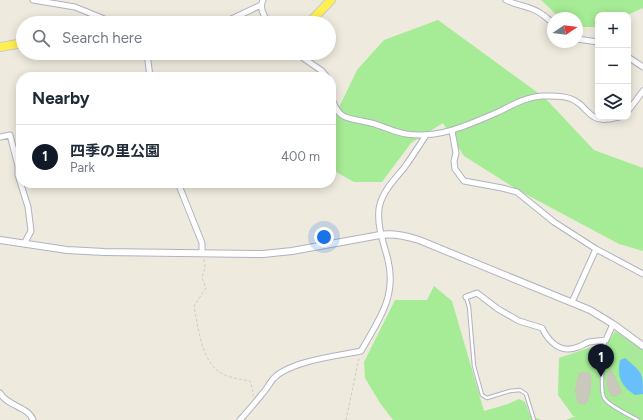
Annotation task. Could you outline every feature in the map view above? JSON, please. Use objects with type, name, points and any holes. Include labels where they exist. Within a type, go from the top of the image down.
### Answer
[{"type":"main road","points":[[316,16],[331,0]]},
{"type":"main road","points":[[0,47],[16,45]]},
{"type":"street","points":[[33,0],[75,7],[97,16]]},
{"type":"street","points":[[506,0],[540,12],[547,18]]},
{"type":"street","points":[[236,16],[262,2],[265,16]]},
{"type":"street","points":[[583,40],[595,42]]},
{"type":"street","points":[[631,59],[643,66]]},
{"type":"street","points":[[148,60],[149,72]]},
{"type":"street","points":[[306,60],[323,72]]},
{"type":"street","points":[[631,107],[643,91]]},
{"type":"street","points":[[336,110],[337,113],[345,117],[373,124],[391,131],[426,135],[452,131],[497,113],[522,100],[539,96],[558,96],[570,98],[578,102],[595,118]]},
{"type":"street","points":[[452,131],[456,153],[454,161],[455,169],[464,181],[517,192],[554,222],[596,249],[643,274]]},
{"type":"street","points":[[0,137],[10,135],[16,158]]},
{"type":"street","points":[[240,420],[262,394],[273,378],[284,371],[308,362],[361,351],[378,322],[390,292],[390,274],[388,261],[380,235],[379,210],[385,193],[411,159],[426,135]]},
{"type":"street","points":[[22,188],[28,207],[30,231],[24,244]]},
{"type":"street","points":[[180,188],[202,243],[202,253]]},
{"type":"street","points":[[0,240],[67,250],[104,252],[263,254],[292,251],[391,234],[419,240],[572,302],[590,310],[643,346]]},
{"type":"street","points":[[572,302],[596,249]]},
{"type":"street","points":[[466,297],[477,293],[498,309],[519,321],[542,328],[548,339],[557,346],[567,349],[577,347],[588,342],[606,340],[612,325]]},
{"type":"street","points":[[0,393],[3,398],[28,413],[32,417],[32,420]]},
{"type":"lane","points":[[466,297],[469,307],[474,366],[482,395],[487,398],[510,391],[520,390],[526,394],[534,420]]},
{"type":"lane","points":[[606,340],[602,384],[604,397],[612,406],[638,420]]},
{"type":"path","points":[[202,253],[205,266],[202,278],[206,288],[194,306],[200,339],[212,366],[219,372],[226,376],[250,381],[253,392],[251,408]]},
{"type":"path","points":[[612,325],[616,334],[643,356]]},
{"type":"path","points":[[346,420],[351,400],[353,380],[361,351]]},
{"type":"path","points":[[628,352],[638,357],[643,362]]},
{"type":"path","points":[[625,398],[636,404],[643,403]]},
{"type":"green space","points":[[541,0],[643,0],[643,8],[631,13],[631,12],[595,12],[595,27],[583,27],[583,12],[554,12]]},
{"type":"green space","points":[[438,20],[545,98],[594,150],[643,168],[643,251],[619,244],[518,190],[464,156],[443,123],[411,143],[382,182],[354,182],[336,172],[336,114],[357,70],[384,40]]},
{"type":"green space","points":[[434,286],[452,301],[484,411],[519,399],[525,402],[530,415],[541,420],[393,420],[380,403],[365,378],[364,362],[395,300],[427,300]]},
{"type":"green space","points":[[615,331],[643,349],[643,420],[566,420],[576,416],[573,416],[558,395],[559,358],[609,341]]},
{"type":"water","points":[[625,358],[638,370],[642,376],[643,394],[635,395],[630,392],[621,380],[619,371],[620,360]]},
{"type":"building","points":[[611,370],[622,392],[613,397],[607,383],[608,374]]},
{"type":"building","points":[[582,372],[589,373],[589,375],[591,375],[590,394],[585,404],[578,403],[577,393],[575,393],[579,373],[582,374]]},
{"type":"place","name":"四季の里公園","points":[[601,377]]}]
